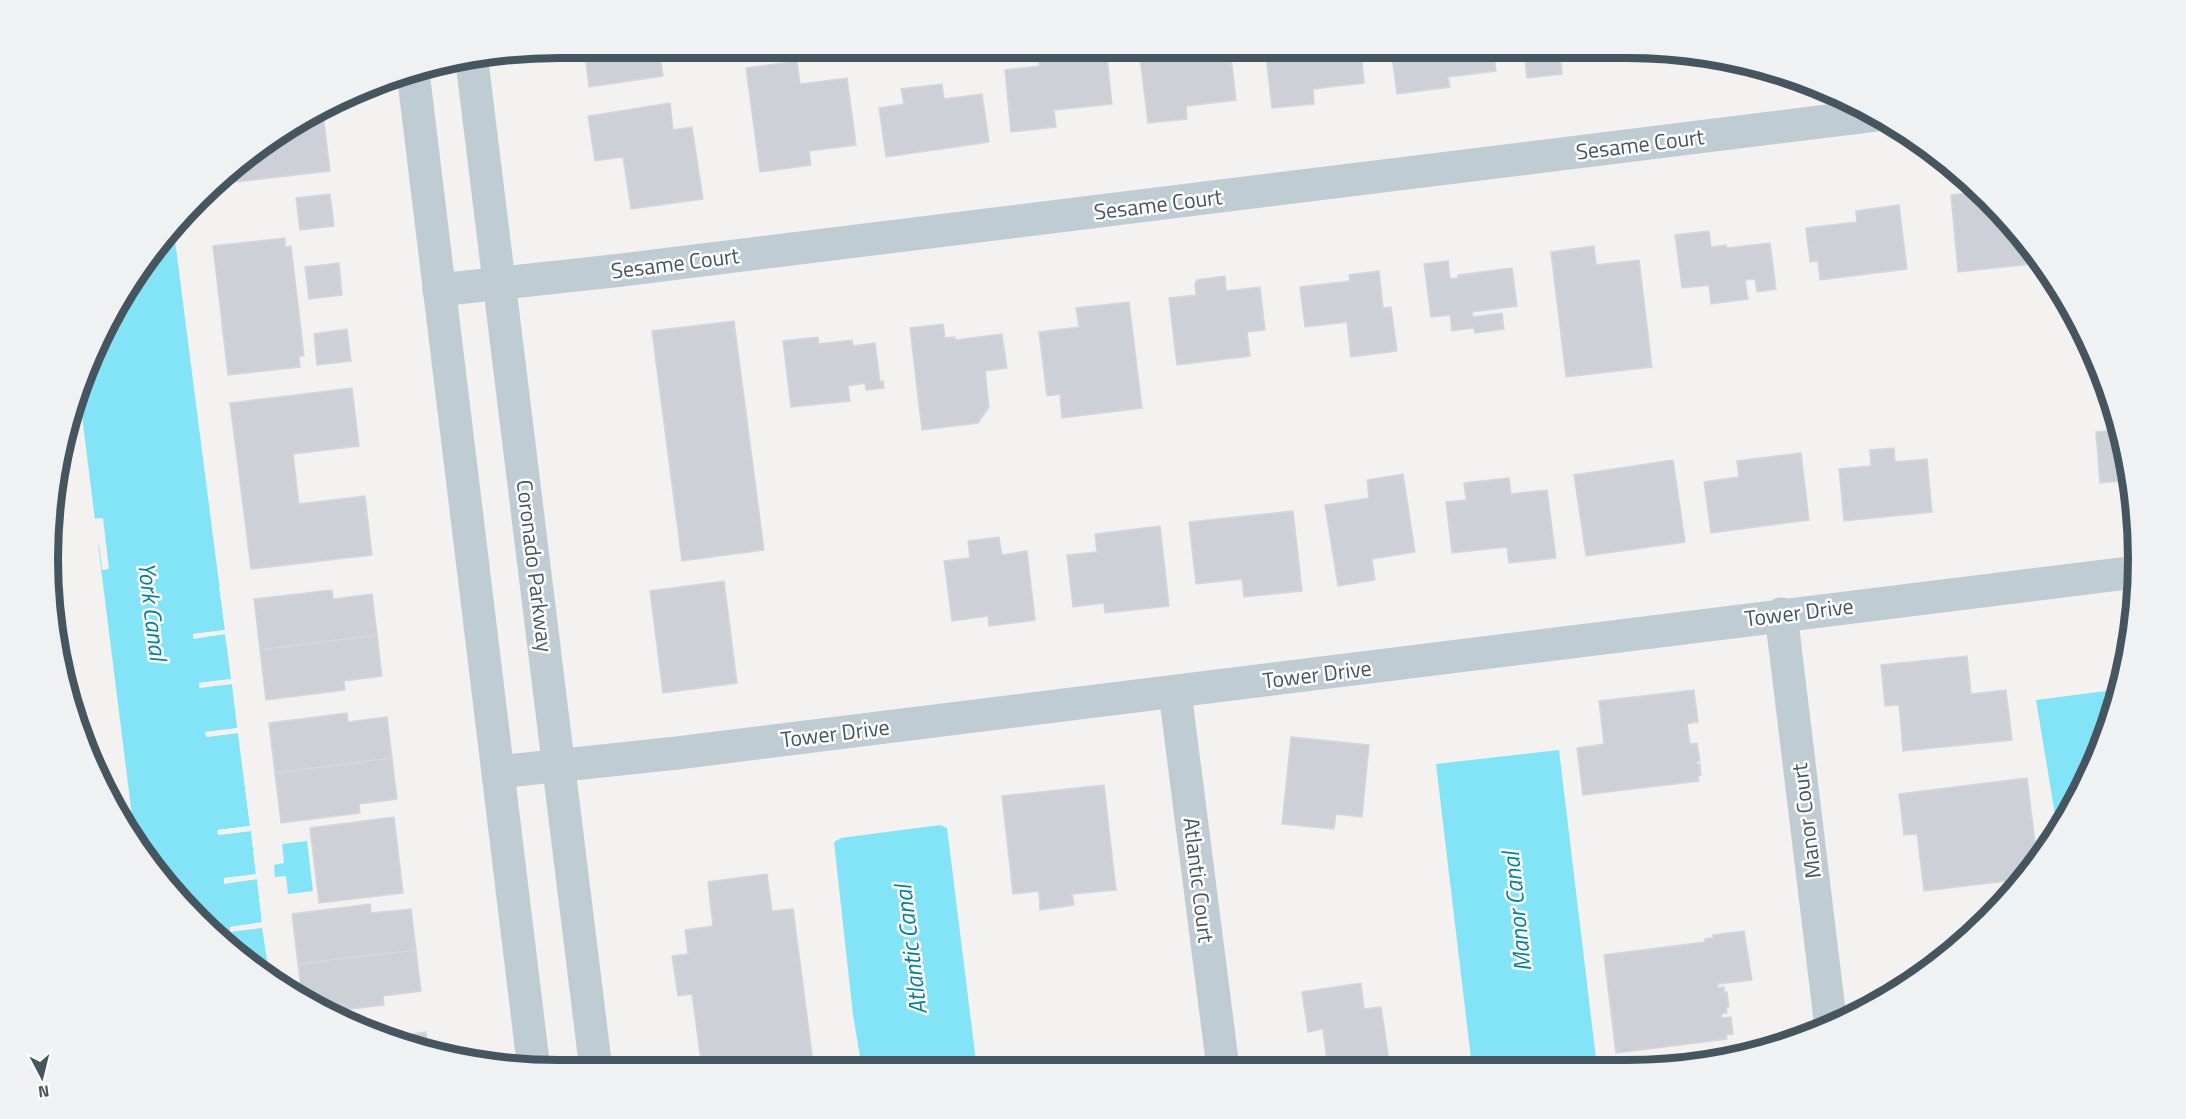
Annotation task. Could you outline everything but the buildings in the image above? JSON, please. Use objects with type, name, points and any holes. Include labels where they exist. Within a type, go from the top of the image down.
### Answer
[{"type":"street","name":"Coronado Parkway","points":[[473,66],[596,1060]]},
{"type":"street","points":[[414,80],[533,1059]]},
{"type":"street","name":"Sesame Court","points":[[439,290],[645,267],[1861,117]]},
{"type":"street","name":"Tower Drive","points":[[498,772],[677,753],[1781,614],[2127,573]]},
{"type":"street","name":"Manor Court","points":[[1781,614],[1830,1017]]},
{"type":"street","name":"Atlantic Court","points":[[1175,692],[1222,1060]]},
{"type":"water","name":"York Canal","points":[[175,239],[225,630],[193,634],[194,638],[225,634],[232,679],[199,683],[199,687],[232,684],[238,728],[206,732],[206,737],[238,733],[250,826],[218,830],[218,835],[251,831],[256,875],[224,878],[224,883],[257,879],[262,923],[230,927],[230,931],[263,927],[268,967],[205,914],[162,864],[133,821],[81,411],[110,338],[143,281]]},
{"type":"water","points":[[2110,690],[2089,751],[2076,781],[2055,818],[2036,700]]},
{"type":"water","name":"Manor Canal","points":[[1559,750],[1596,1060],[1471,1060],[1436,764]]},
{"type":"water","name":"Atlantic Canal","points":[[940,825],[947,828],[976,1060],[860,1060],[853,1015],[834,842],[841,838]]},
{"type":"water","points":[[307,841],[313,891],[288,894],[286,876],[275,877],[274,865],[284,863],[282,844]]},
{"type":"pier","points":[[103,518],[109,569],[102,570],[99,545],[96,545],[92,519]]},
{"type":"pier","points":[[219,586],[222,586],[228,630],[270,968],[262,928],[230,932],[230,927],[262,922],[257,879],[224,884],[224,878],[256,874],[251,831],[218,835],[217,830],[250,826],[238,733],[206,737],[205,732],[237,728],[232,684],[199,688],[199,683],[231,679],[225,634],[193,639],[193,634],[225,630]]}]
